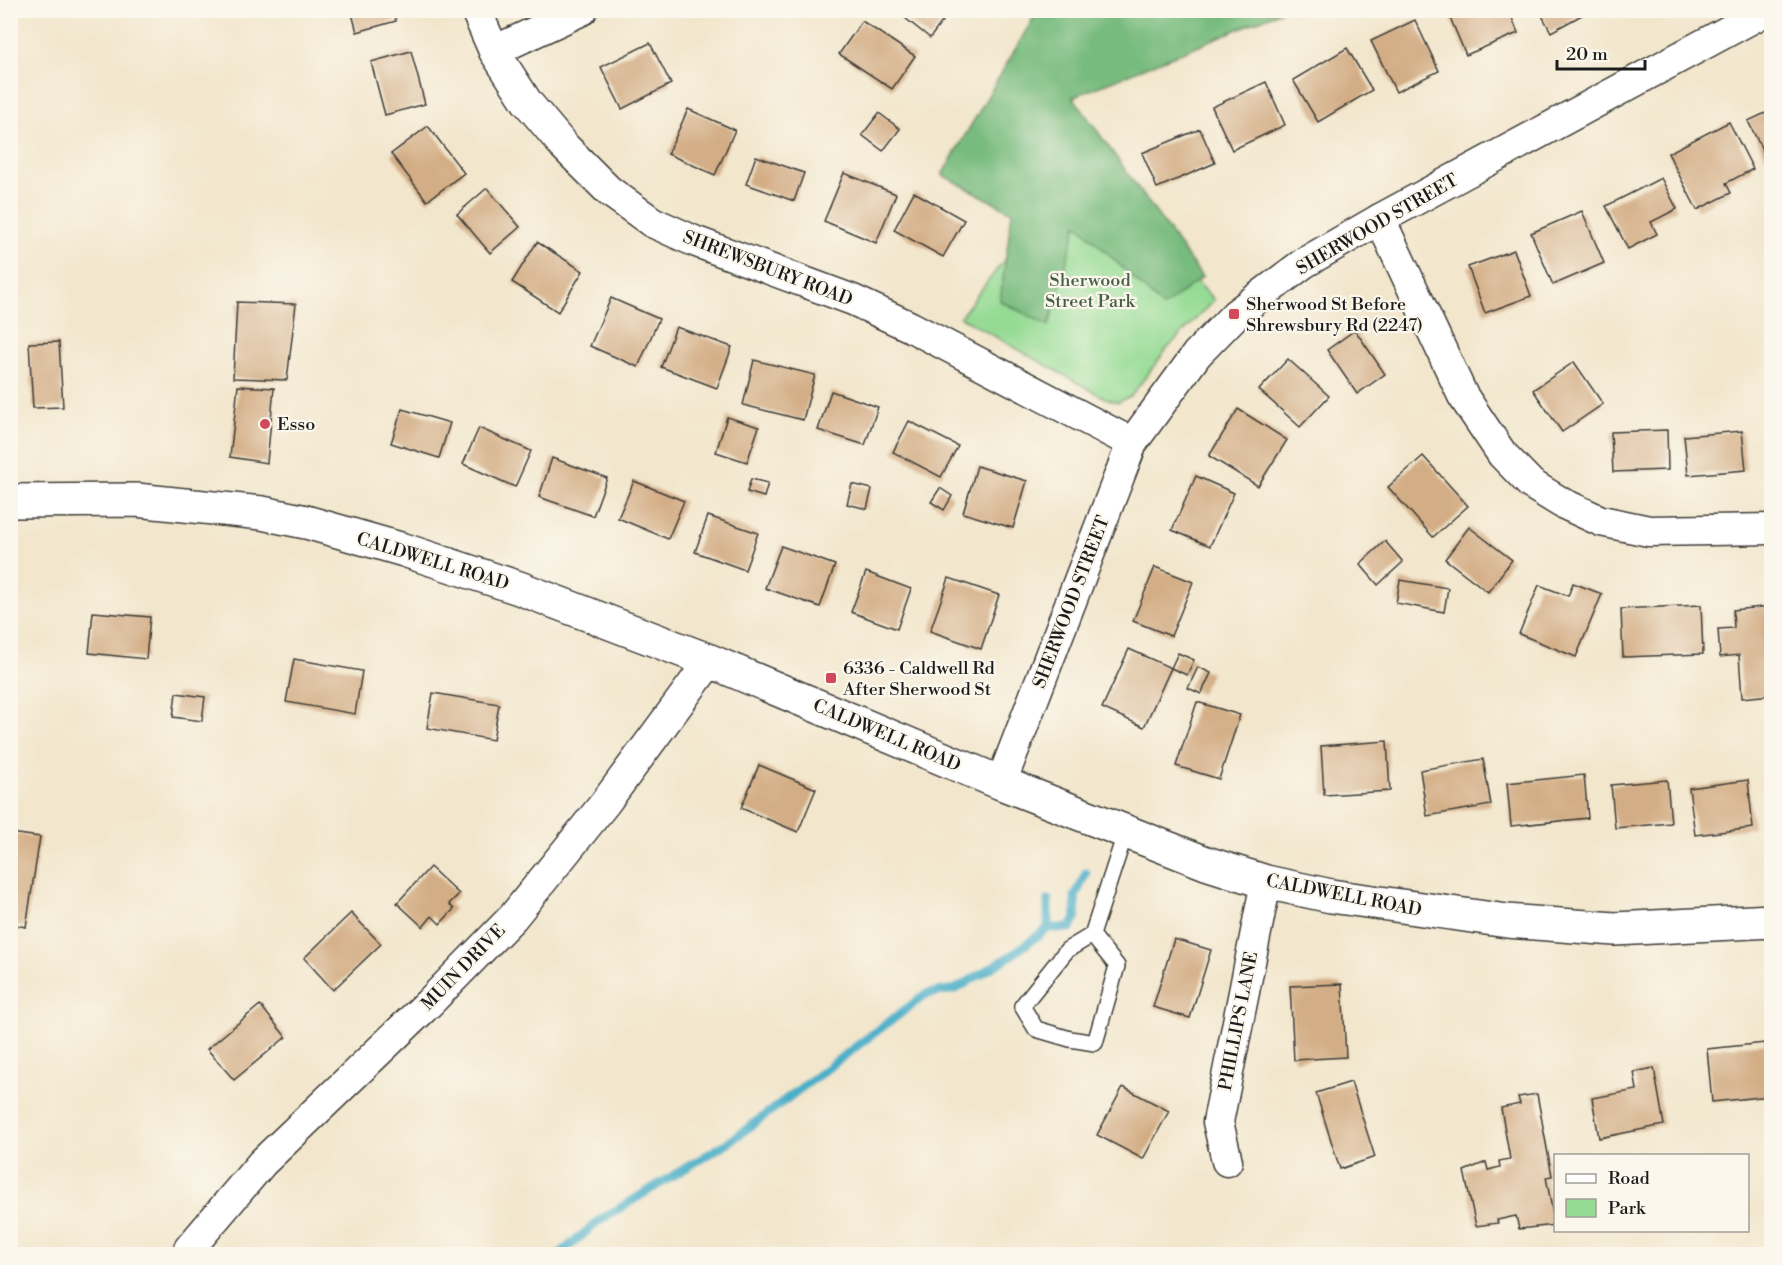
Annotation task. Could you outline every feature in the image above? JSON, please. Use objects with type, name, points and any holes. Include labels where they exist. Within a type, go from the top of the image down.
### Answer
[{"type":"street","name":"SHREWSBURY ROAD","points":[[476,10],[494,51],[527,102],[564,146],[609,190],[652,222],[694,241],[853,300],[911,327],[1132,443]]},
{"type":"street","points":[[494,51],[582,10]]},
{"type":"street","name":"SHERWOOD STREET","points":[[1001,783],[1132,443],[1197,354],[1236,314],[1304,263],[1380,219],[1767,10]]},
{"type":"street","points":[[1380,219],[1463,396],[1502,454],[1531,484],[1601,521],[1649,531],[1772,529]]},
{"type":"street","name":"CALDWELL ROAD","points":[[10,501],[136,500],[262,513],[306,522],[404,550],[519,588],[710,662],[1001,783],[1206,863],[1266,882],[1330,896],[1507,921],[1615,929],[1772,921]]},
{"type":"street","name":"MUIN DRIVE","points":[[189,1249],[262,1163],[428,1004],[513,917],[605,803],[710,662]]},
{"type":"street","name":"PHILLIPS LANE","points":[[1227,1161],[1218,1122],[1266,882]]},
{"type":"lane","points":[[1092,935],[1118,966],[1095,1043],[1070,1039],[1036,1029],[1022,1006],[1067,950],[1092,935],[1126,831]]},
{"type":"green space","points":[[1038,10],[1282,11],[1073,97],[1202,277],[1163,307],[1077,224],[1049,326],[1000,301],[1012,212],[942,175]]},
{"type":"green space","name":"Sherwood Street Park","points":[[1084,158],[1214,300],[1167,349],[1131,396],[1118,402],[1105,398],[960,317]]},
{"type":"building","points":[[351,10],[393,10],[396,21],[357,32]]},
{"type":"building","points":[[895,10],[951,10],[930,38]]},
{"type":"building","points":[[1455,10],[1509,10],[1518,33],[1466,55],[1448,13]]},
{"type":"building","points":[[1539,10],[1591,10],[1551,32]]},
{"type":"building","points":[[1415,20],[1439,71],[1396,92],[1371,41]]},
{"type":"building","points":[[862,21],[915,56],[892,89],[839,54]]},
{"type":"building","points":[[650,43],[671,84],[622,109],[601,67]]},
{"type":"building","points":[[1347,48],[1372,90],[1318,122],[1293,80]]},
{"type":"building","points":[[411,51],[425,104],[385,115],[371,62]]},
{"type":"building","points":[[1266,82],[1285,125],[1232,150],[1212,107]]},
{"type":"building","points":[[688,109],[735,130],[715,175],[668,154]]},
{"type":"building","points":[[1772,110],[1772,170],[1748,121]]},
{"type":"building","points":[[879,113],[900,129],[883,151],[862,135]]},
{"type":"building","points":[[1729,122],[1753,169],[1726,183],[1731,193],[1697,210],[1668,153]]},
{"type":"building","points":[[428,126],[464,173],[427,201],[391,154]]},
{"type":"building","points":[[1200,129],[1215,163],[1157,188],[1142,153]]},
{"type":"building","points":[[756,156],[804,173],[794,201],[746,184]]},
{"type":"building","points":[[844,173],[896,194],[876,243],[824,221]]},
{"type":"building","points":[[1661,178],[1677,209],[1651,222],[1657,234],[1628,249],[1606,206]]},
{"type":"building","points":[[487,188],[520,227],[490,253],[457,214]]},
{"type":"building","points":[[914,192],[964,220],[943,257],[894,230]]},
{"type":"building","points":[[1582,211],[1604,263],[1553,285],[1531,233]]},
{"type":"building","points":[[537,242],[583,271],[558,312],[512,282]]},
{"type":"building","points":[[1514,250],[1531,296],[1485,313],[1468,267]]},
{"type":"building","points":[[611,298],[659,319],[638,367],[590,346]]},
{"type":"building","points":[[237,302],[296,304],[287,380],[233,378]]},
{"type":"building","points":[[676,327],[732,347],[717,388],[661,367]]},
{"type":"building","points":[[1355,330],[1385,374],[1357,394],[1327,350]]},
{"type":"building","points":[[59,342],[63,407],[33,408],[29,343]]},
{"type":"building","points":[[1288,359],[1329,396],[1300,427],[1259,390]]},
{"type":"building","points":[[754,360],[815,375],[803,420],[743,405]]},
{"type":"building","points":[[1574,362],[1603,404],[1562,432],[1533,390]]},
{"type":"building","points":[[238,386],[274,388],[267,463],[230,457]]},
{"type":"building","points":[[831,391],[878,407],[865,445],[818,430]]},
{"type":"building","points":[[402,409],[450,423],[439,458],[391,443]]},
{"type":"building","points":[[1238,409],[1287,440],[1258,486],[1209,456]]},
{"type":"building","points":[[727,417],[759,427],[747,462],[716,452]]},
{"type":"building","points":[[909,421],[958,446],[941,477],[893,452]]},
{"type":"building","points":[[479,428],[531,451],[515,487],[463,464]]},
{"type":"building","points":[[1667,430],[1668,470],[1613,472],[1611,432]]},
{"type":"building","points":[[1742,431],[1746,470],[1688,475],[1684,436]]},
{"type":"building","points":[[1423,456],[1468,506],[1433,537],[1388,487]]},
{"type":"building","points":[[552,458],[607,478],[593,516],[539,497]]},
{"type":"building","points":[[977,466],[1027,481],[1013,528],[963,513]]},
{"type":"building","points":[[1196,476],[1234,493],[1210,546],[1172,530]]},
{"type":"building","points":[[751,479],[768,483],[764,497],[747,492]]},
{"type":"building","points":[[634,481],[684,501],[668,539],[618,518]]},
{"type":"building","points":[[852,484],[872,489],[867,509],[847,504]]},
{"type":"building","points":[[940,488],[952,496],[944,510],[931,502]]},
{"type":"building","points":[[708,516],[758,533],[745,570],[695,552]]},
{"type":"building","points":[[1469,527],[1512,560],[1488,592],[1445,559]]},
{"type":"building","points":[[1385,541],[1403,562],[1378,585],[1360,564]]},
{"type":"building","points":[[781,546],[835,565],[820,607],[765,588]]},
{"type":"building","points":[[1155,567],[1193,582],[1171,636],[1133,621]]},
{"type":"building","points":[[866,572],[911,589],[897,629],[851,612]]},
{"type":"building","points":[[949,578],[999,595],[981,649],[930,631]]},
{"type":"building","points":[[1400,580],[1448,588],[1444,612],[1396,603]]},
{"type":"building","points":[[1573,583],[1602,594],[1576,657],[1519,634],[1539,585],[1568,596]]},
{"type":"building","points":[[1701,605],[1703,654],[1623,657],[1621,609]]},
{"type":"building","points":[[1772,606],[1772,695],[1742,698],[1739,655],[1720,657],[1718,629],[1734,628],[1733,610]]},
{"type":"building","points":[[93,612],[150,617],[146,659],[89,653]]},
{"type":"building","points":[[1129,649],[1171,668],[1144,727],[1102,708]]},
{"type":"building","points":[[1178,653],[1194,660],[1187,675],[1171,668]]},
{"type":"building","points":[[294,659],[362,671],[355,714],[286,702]]},
{"type":"building","points":[[1198,667],[1211,673],[1201,694],[1188,688]]},
{"type":"building","points":[[176,693],[205,697],[202,721],[173,717]]},
{"type":"building","points":[[433,693],[499,704],[493,740],[427,728]]},
{"type":"building","points":[[1197,702],[1240,715],[1219,779],[1176,766]]},
{"type":"building","points":[[1387,741],[1390,791],[1324,795],[1321,746]]},
{"type":"building","points":[[1483,759],[1491,805],[1427,816],[1420,770]]},
{"type":"building","points":[[759,765],[816,789],[798,832],[741,808]]},
{"type":"building","points":[[1584,775],[1588,818],[1511,826],[1507,783]]},
{"type":"building","points":[[1667,780],[1671,823],[1615,828],[1611,785]]},
{"type":"building","points":[[1748,780],[1753,828],[1695,835],[1689,788]]},
{"type":"building","points":[[10,833],[40,837],[26,927],[10,924]]},
{"type":"building","points":[[430,867],[459,894],[449,904],[454,909],[440,924],[432,916],[423,927],[397,903]]},
{"type":"building","points":[[351,913],[381,944],[333,990],[304,958]]},
{"type":"building","points":[[1174,939],[1211,950],[1190,1018],[1153,1007]]},
{"type":"building","points":[[1342,984],[1346,1057],[1294,1060],[1290,986]]},
{"type":"building","points":[[260,1005],[286,1037],[234,1080],[207,1049]]},
{"type":"building","points":[[1765,1043],[1770,1096],[1712,1102],[1707,1049]]},
{"type":"building","points":[[1654,1068],[1664,1125],[1599,1138],[1592,1098],[1637,1090],[1634,1072]]},
{"type":"building","points":[[1351,1082],[1375,1157],[1340,1169],[1316,1093]]},
{"type":"building","points":[[1123,1087],[1169,1111],[1143,1159],[1097,1135]]},
{"type":"building","points":[[1537,1094],[1552,1176],[1546,1177],[1554,1225],[1519,1229],[1516,1216],[1497,1220],[1498,1223],[1476,1226],[1464,1171],[1486,1162],[1488,1170],[1500,1167],[1499,1161],[1510,1159],[1501,1108],[1520,1104],[1518,1097]]},
{"type":"waterway","points":[[1048,928],[1070,928],[1076,918],[1075,897],[1086,873]]},
{"type":"waterway","points":[[560,1254],[600,1220],[732,1140],[926,994],[956,989],[1012,955],[1048,928],[1048,900]]},
{"type":"place","name":"Sherwood St Before Shrewsbury Rd (2247)","points":[[1234,314]]},
{"type":"place","name":"Esso","points":[[265,424]]},
{"type":"place","name":"6336 - Caldwell Rd After Sherwood St","points":[[831,678]]}]
